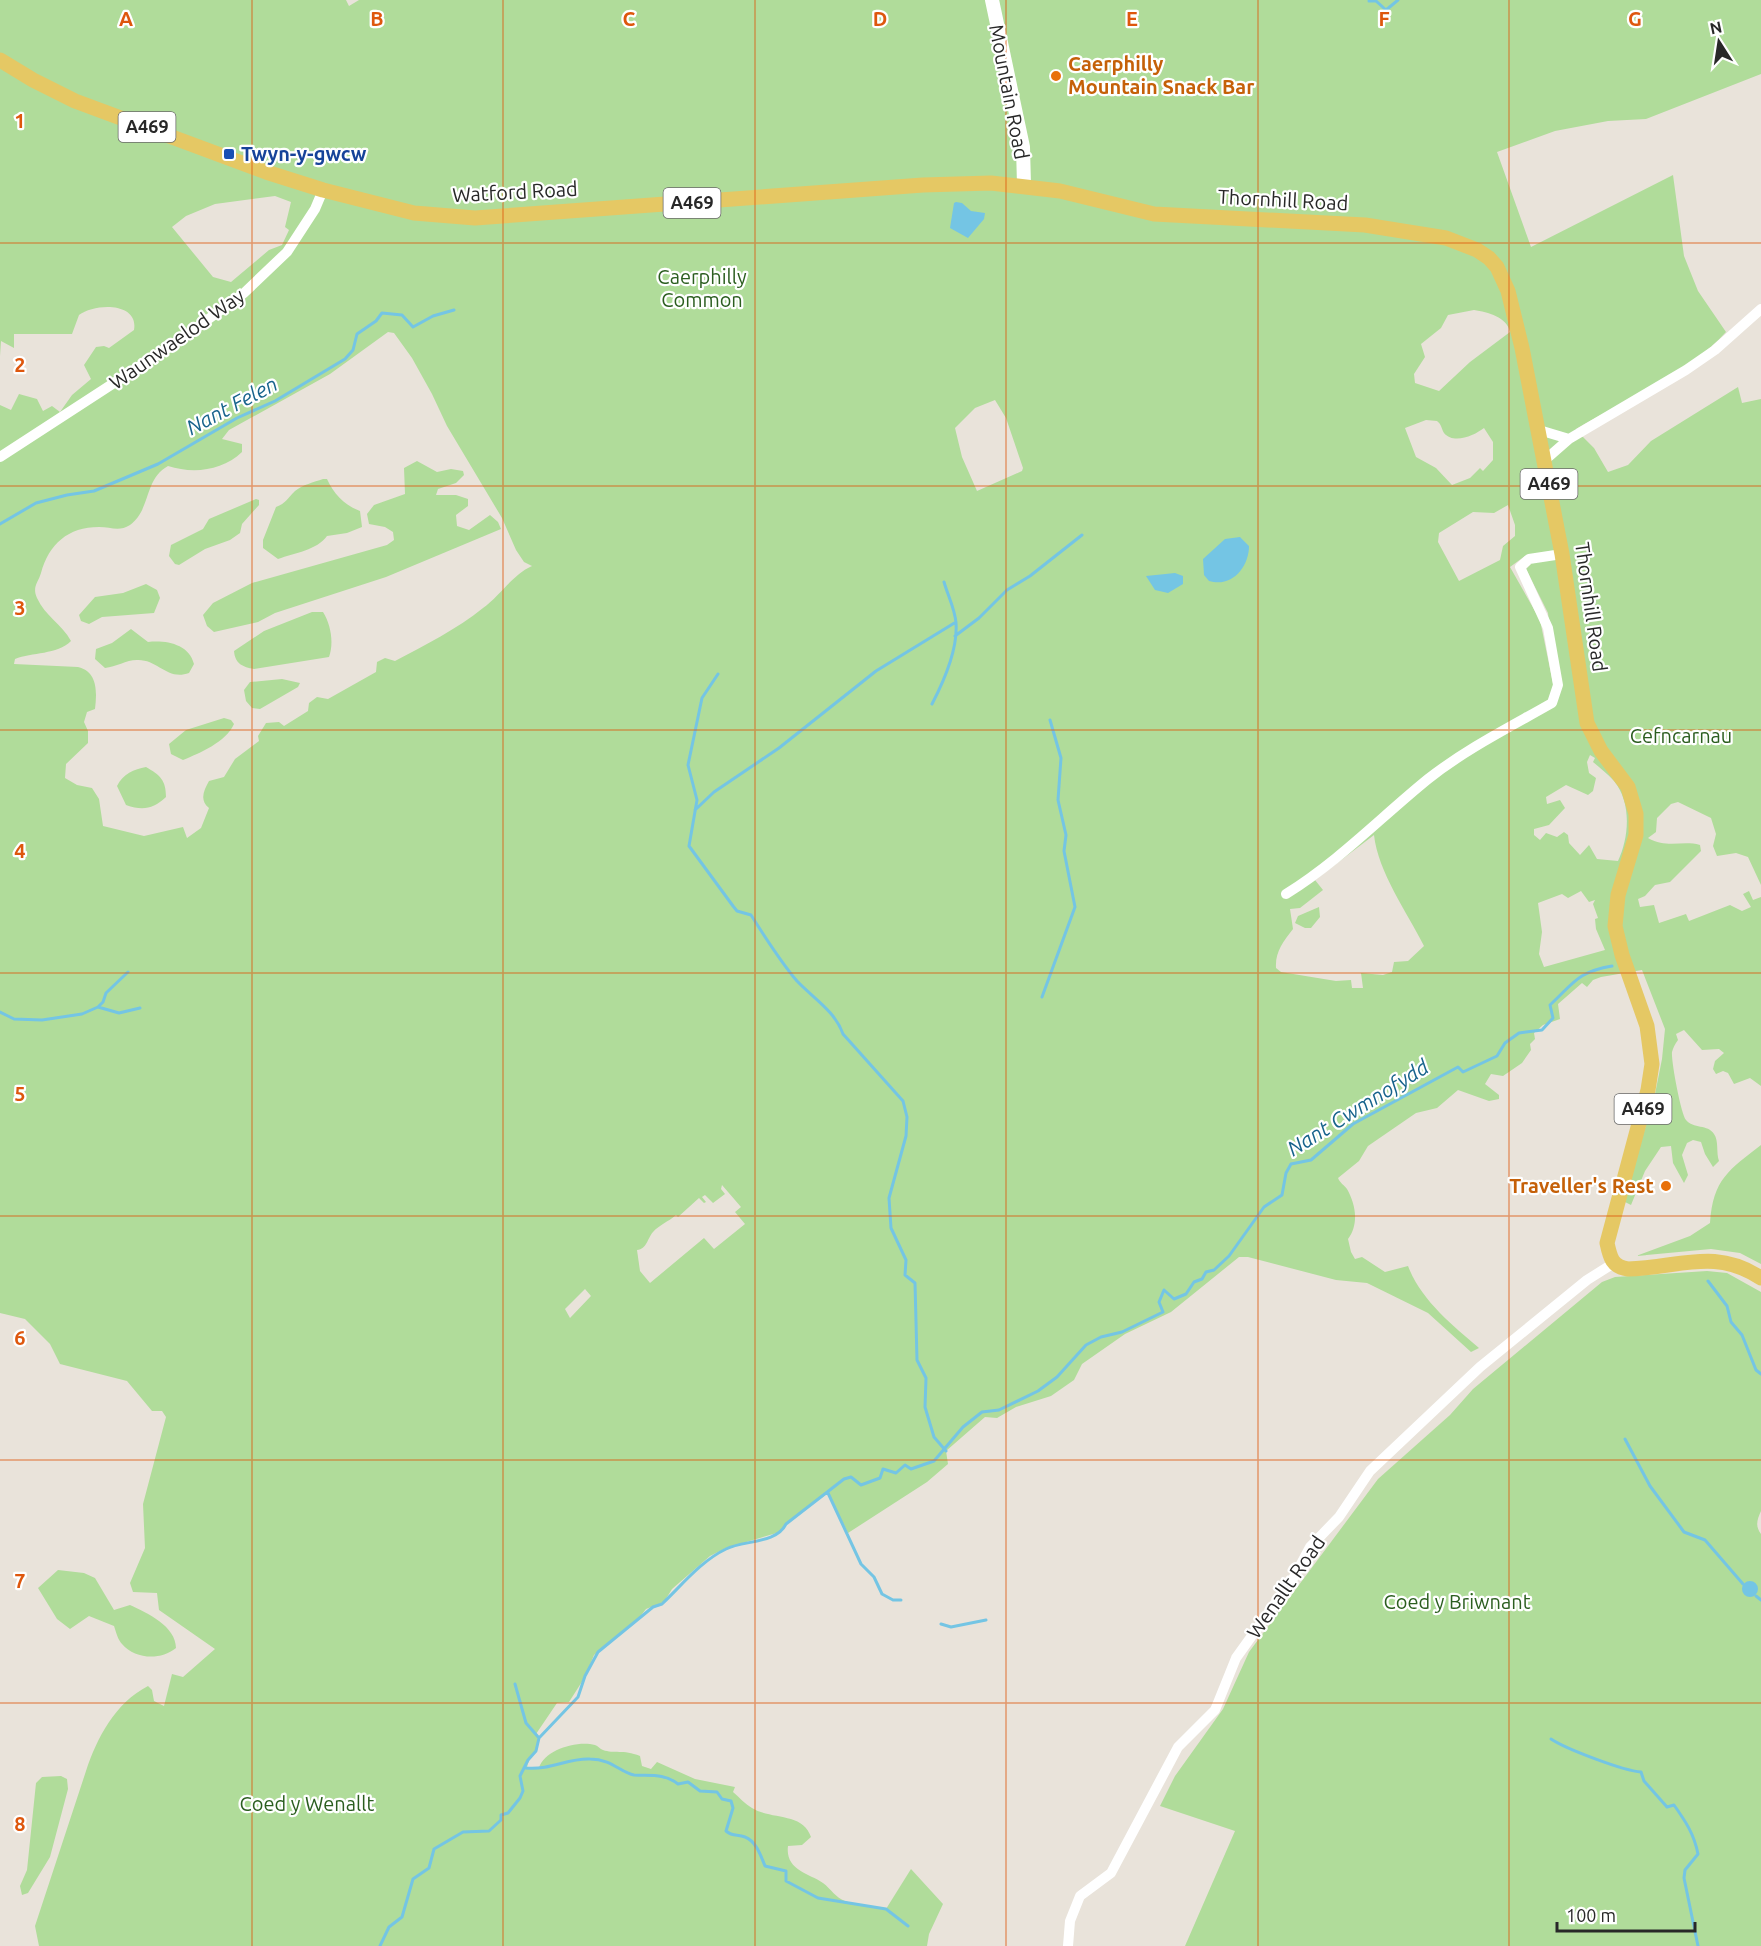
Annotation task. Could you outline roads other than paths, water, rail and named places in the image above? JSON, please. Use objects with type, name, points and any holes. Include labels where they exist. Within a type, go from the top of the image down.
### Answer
[{"type":"main road","name":"Mountain Road","points":[[992,0],[1023,147],[1024,185]]},
{"type":"main road","name":"Watford Road","points":[[0,60],[75,101],[266,172],[323,190],[414,213],[475,218],[923,185],[991,183],[1024,185]]},
{"type":"main road","name":"Thornhill Road","points":[[1024,185],[1154,214],[1365,225],[1446,238],[1477,250],[1497,267],[1508,291],[1545,460],[1562,554],[1587,723],[1600,751],[1628,787],[1635,806],[1637,823],[1634,847],[1618,895],[1615,926],[1622,955],[1647,1026],[1652,1064],[1648,1090],[1607,1243],[1614,1263]]},
{"type":"main road","points":[[1614,1263],[1628,1269],[1721,1261],[1739,1264],[1761,1278]]},
{"type":"street","name":"Waunwaelod Way","points":[[0,458],[177,342],[244,293],[287,252],[315,209],[323,190]]},
{"type":"street","points":[[1545,460],[1569,439],[1686,370],[1715,350],[1761,309]]},
{"type":"street","points":[[1539,430],[1569,439]]},
{"type":"street","points":[[1286,894],[1333,862],[1406,797],[1450,763],[1505,728],[1552,703],[1558,685],[1548,628],[1520,567],[1529,559],[1562,554]]},
{"type":"street","name":"Wenallt Road","points":[[1068,1946],[1070,1921],[1080,1896],[1111,1873],[1178,1747],[1215,1710],[1236,1658],[1294,1577],[1310,1547],[1339,1517],[1370,1472],[1480,1367],[1587,1280],[1614,1263]]},
{"type":"water","points":[[956,202],[962,203],[971,211],[985,213],[984,219],[968,238],[950,228]]},
{"type":"water","points":[[1240,537],[1249,546],[1246,561],[1238,574],[1225,581],[1209,581],[1204,575],[1203,559],[1225,539]]},
{"type":"water","points":[[1175,573],[1183,576],[1183,584],[1168,593],[1155,590],[1146,576]]},
{"type":"water","points":[[1747,1581],[1753,1581],[1758,1589],[1756,1595],[1747,1597],[1742,1592],[1742,1586]]},
{"type":"waterway","points":[[1369,1],[1376,1],[1386,10],[1398,0]]},
{"type":"waterway","name":"Nant Felen","points":[[0,524],[36,503],[94,491],[158,464],[237,418],[275,401],[345,359],[353,350],[357,334],[376,321],[382,313],[402,315],[413,327],[433,316],[454,310]]},
{"type":"waterway","points":[[955,636],[979,618],[1007,590],[1030,576],[1082,535]]},
{"type":"waterway","points":[[932,704],[949,665],[955,644],[956,623],[944,582]]},
{"type":"waterway","points":[[695,810],[714,792],[779,748],[876,671],[956,622]]},
{"type":"waterway","points":[[718,674],[702,698],[688,765],[697,800],[689,846],[737,911],[751,915],[797,981],[835,1018],[843,1034],[903,1101],[907,1117],[906,1136],[889,1198],[891,1228],[906,1260],[905,1275],[915,1283],[917,1360],[926,1378],[925,1407],[934,1437],[946,1451]]},
{"type":"waterway","points":[[1042,997],[1075,907],[1064,851],[1066,835],[1058,800],[1061,758],[1050,720]]},
{"type":"waterway","name":"Nant Cwmnofydd","points":[[380,1946],[389,1927],[402,1917],[413,1879],[429,1868],[434,1849],[463,1832],[489,1831],[501,1820],[501,1815],[508,1813],[520,1798],[523,1791],[520,1776],[528,1760],[536,1751],[539,1738],[578,1697],[585,1676],[598,1652],[653,1607],[662,1604],[708,1560],[733,1546],[775,1535],[844,1479],[851,1477],[861,1485],[880,1478],[883,1469],[896,1473],[905,1465],[911,1469],[934,1461],[963,1427],[982,1412],[999,1410],[1038,1391],[1057,1377],[1086,1345],[1101,1337],[1122,1332],[1163,1312],[1159,1302],[1164,1290],[1174,1299],[1186,1294],[1194,1282],[1202,1279],[1206,1272],[1214,1270],[1229,1256],[1264,1207],[1282,1195],[1286,1173],[1291,1164],[1311,1160],[1353,1124],[1458,1067],[1463,1072],[1497,1056],[1505,1043],[1519,1033],[1542,1030],[1553,1018],[1550,1005],[1571,985],[1583,975],[1612,966]]},
{"type":"waterway","points":[[98,1007],[103,1002],[106,993],[128,972]]},
{"type":"waterway","points":[[0,1012],[14,1019],[42,1020],[82,1014],[98,1007],[119,1013],[140,1008]]},
{"type":"waterway","points":[[1708,1281],[1727,1306],[1731,1322],[1742,1335],[1756,1370],[1761,1374]]},
{"type":"waterway","points":[[1625,1439],[1650,1486],[1684,1532],[1705,1540],[1743,1584]]},
{"type":"waterway","points":[[828,1493],[861,1564],[874,1577],[882,1594],[893,1600],[901,1600]]},
{"type":"waterway","points":[[1756,1596],[1761,1600]]},
{"type":"waterway","points":[[941,1624],[951,1627],[986,1620]]},
{"type":"waterway","points":[[515,1684],[526,1723],[539,1738]]},
{"type":"waterway","points":[[1551,1739],[1595,1759],[1641,1772],[1644,1781],[1667,1807],[1674,1805],[1689,1828],[1698,1854],[1685,1870],[1684,1878],[1698,1946]]},
{"type":"waterway","points":[[526,1768],[544,1767],[582,1759],[598,1760],[629,1774],[662,1777],[678,1784],[688,1782],[700,1791],[717,1792],[722,1799],[731,1801],[733,1808],[726,1831],[749,1839],[758,1849],[765,1866],[786,1871],[786,1881],[818,1898],[886,1909],[908,1926]]},
{"type":"place","name":"Caerphilly Mountain Snack Bar","points":[[1056,76]]},
{"type":"place","name":"Twyn-y-gwcw","points":[[229,154]]},
{"type":"place","name":"Traveller's Rest","points":[[1666,1186]]},
{"type":"park label","name":"Caerphilly Common","points":[[702,288]]},
{"type":"park label","name":"Cefncarnau","points":[[1681,736]]},
{"type":"park label","name":"Coed y Briwnant","points":[[1457,1602]]},
{"type":"park label","name":"Coed y Wenallt","points":[[307,1804]]}]
